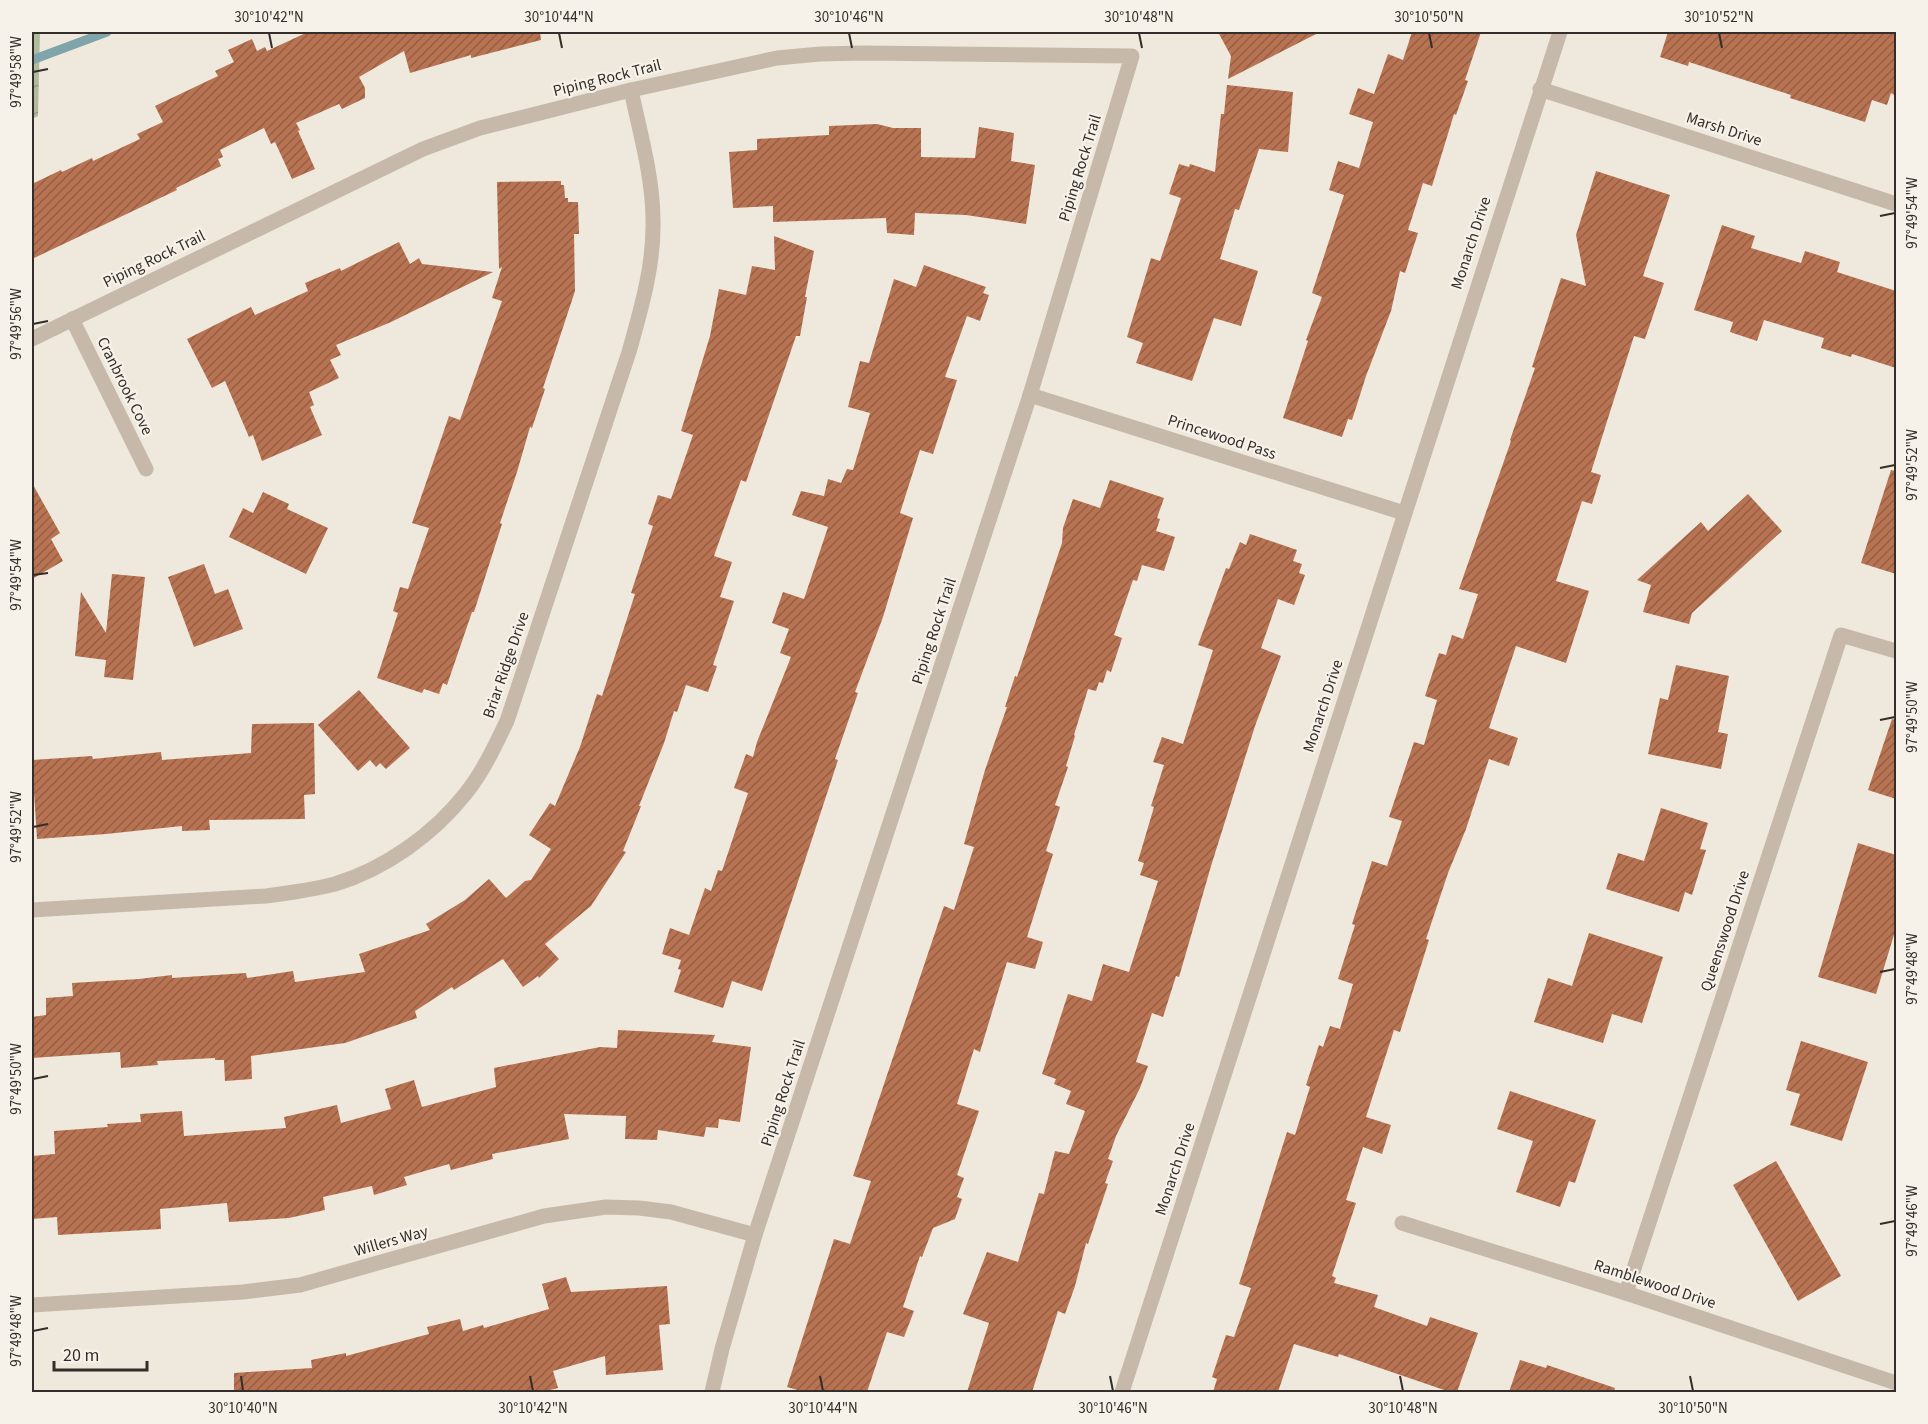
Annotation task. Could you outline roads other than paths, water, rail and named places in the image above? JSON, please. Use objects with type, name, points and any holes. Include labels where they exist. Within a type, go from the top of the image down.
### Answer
[{"type":"street","name":"Monarch Drive","points":[[1122,1392],[1560,32]]},
{"type":"street","name":"Piping Rock Trail","points":[[32,339],[423,149],[480,128],[631,90],[777,58],[820,54],[1132,56],[1030,395],[755,1235],[712,1392]]},
{"type":"street","name":"Marsh Drive","points":[[1540,89],[1896,204]]},
{"type":"street","name":"Briar Ridge Drive","points":[[32,910],[266,896],[300,892],[336,884],[402,852],[436,826],[466,793],[491,754],[507,722],[643,303],[650,261],[653,222],[649,174],[631,90]]},
{"type":"street","name":"Cranbrook Cove","points":[[72,319],[146,469]]},
{"type":"street","name":"Princewood Pass","points":[[1030,395],[1404,513]]},
{"type":"street","name":"Queenswood Drive","points":[[1626,1293],[1841,635],[1896,651]]},
{"type":"street","name":"Willers Way","points":[[32,1305],[243,1292],[300,1284],[544,1216],[606,1207],[671,1212],[755,1235]]},
{"type":"street","name":"Ramblewood Drive","points":[[1402,1222],[1626,1293],[1896,1383]]},
{"type":"waterway","points":[[32,60],[107,32]]}]
